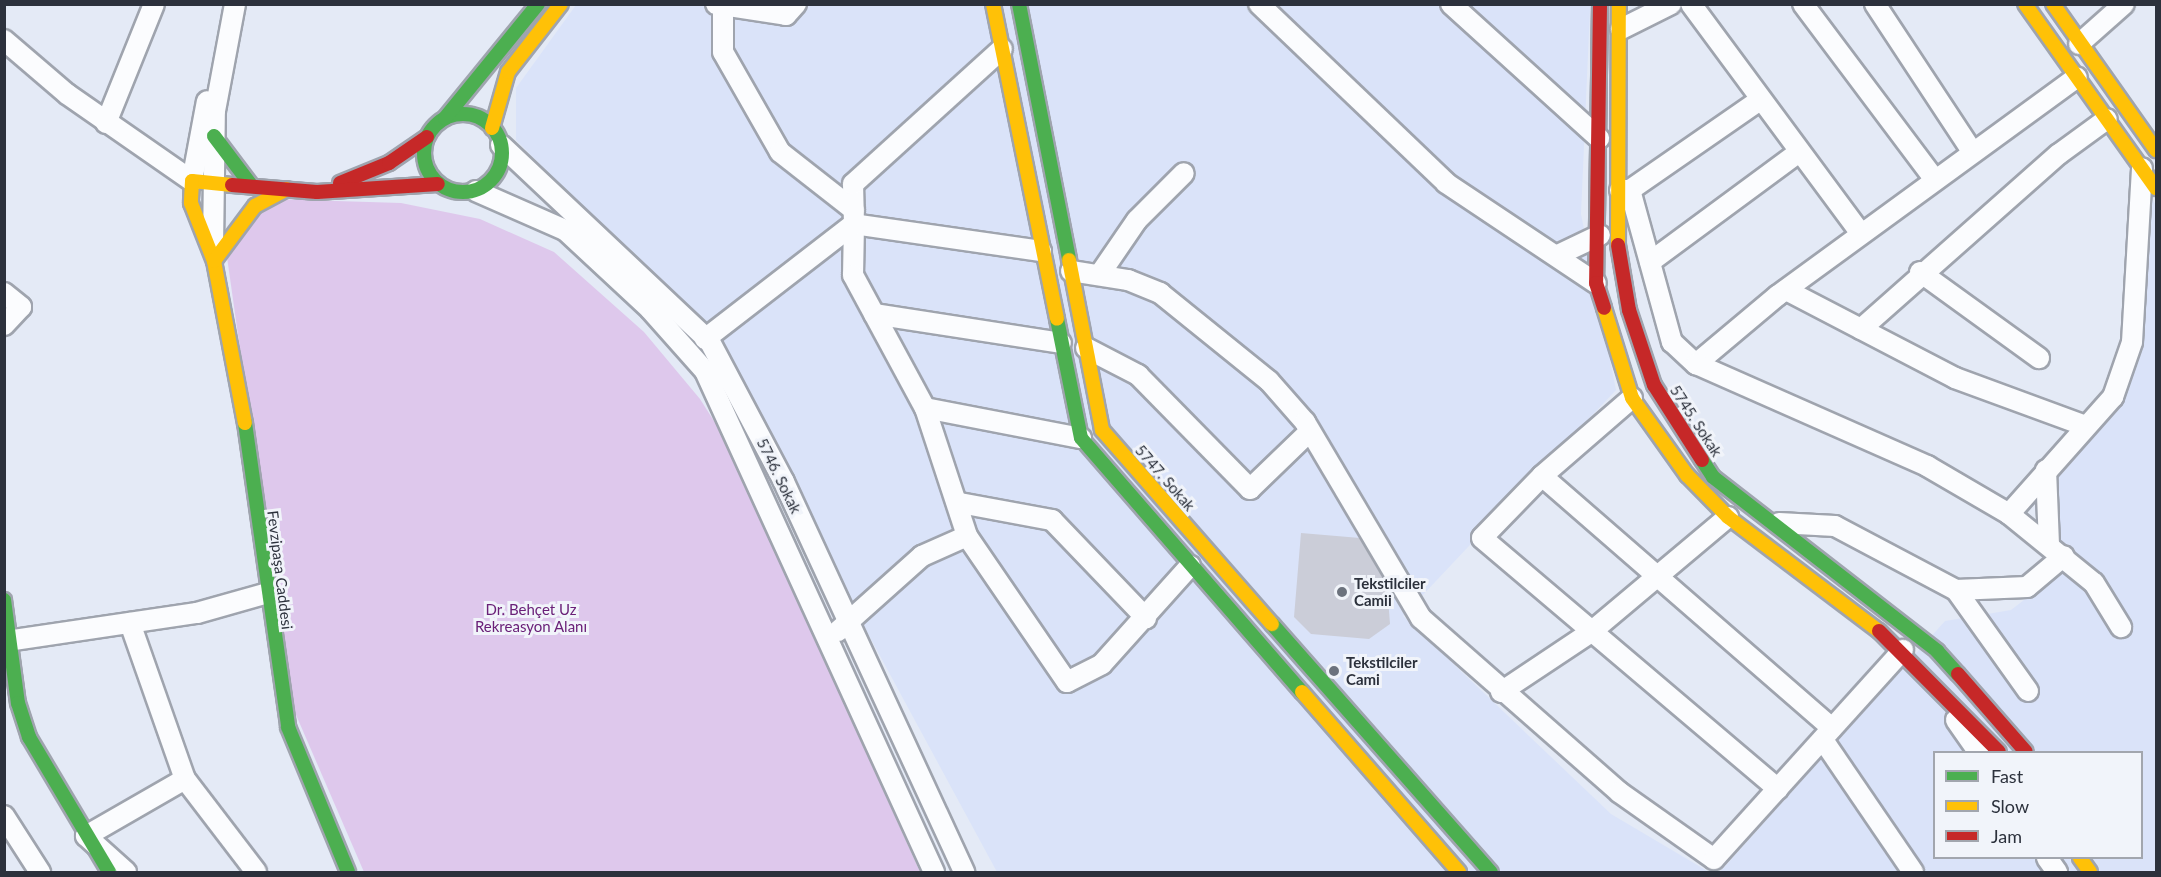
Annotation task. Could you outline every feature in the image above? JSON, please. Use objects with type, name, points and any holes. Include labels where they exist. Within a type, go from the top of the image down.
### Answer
[{"type":"main road","points":[[316,192],[389,162],[427,137],[538,4]]},
{"type":"main road","points":[[492,128],[508,72],[561,4]]},
{"type":"main road","points":[[993,4],[1041,251],[1081,438],[1459,873]]},
{"type":"main road","name":"5747. Sokak","points":[[1018,4],[1102,430],[1491,873]]},
{"type":"main road","points":[[1600,4],[1600,236],[1596,283],[1632,398],[1672,456],[1728,517],[1903,650],[1940,684],[1997,751]]},
{"type":"main road","name":"5745. Sokak","points":[[1619,4],[1625,190],[1619,265],[1654,385],[1713,477],[1779,523],[1937,651],[2024,751]]},
{"type":"main road","points":[[2025,4],[2157,188]]},
{"type":"main road","points":[[2053,4],[2079,44],[2157,150]]},
{"type":"main road","points":[[427,137],[424,162],[438,184],[449,191],[476,191],[494,178],[501,145],[492,128],[470,115],[445,118]]},
{"type":"main road","points":[[214,136],[251,185]]},
{"type":"main road","points":[[202,181],[316,192],[438,184]]},
{"type":"main road","points":[[214,261],[255,206],[287,189]]},
{"type":"main road","name":"Fevzipaşa Caddesi","points":[[214,261],[236,360],[288,727],[348,873]]},
{"type":"main road","points":[[4,600],[7,641],[29,737],[109,873]]},
{"type":"main road","points":[[2081,859],[2090,873]]},
{"type":"main road","points":[[2099,859],[2108,873]]},
{"type":"street","points":[[106,123],[154,4]]},
{"type":"street","points":[[202,181],[214,136],[220,68],[235,4]]},
{"type":"street","points":[[796,4],[786,15],[719,5],[723,52],[780,152],[854,217],[1041,251]]},
{"type":"street","points":[[1259,4],[1446,183],[1560,254],[1596,283]]},
{"type":"street","points":[[1451,4],[1599,138]]},
{"type":"street","points":[[1621,29],[1671,4]]},
{"type":"street","points":[[1691,4],[1798,153],[1861,234]]},
{"type":"street","points":[[1803,4],[1935,180]]},
{"type":"street","points":[[1875,4],[1972,151]]},
{"type":"street","points":[[2079,44],[2124,4]]},
{"type":"street","points":[[4,40],[106,123],[202,181]]},
{"type":"street","points":[[1002,49],[854,184],[853,274],[925,408],[960,503],[967,536],[1067,682],[1102,664],[1146,618],[1190,566]]},
{"type":"street","points":[[214,261],[202,181],[206,103],[220,68]]},
{"type":"street","points":[[1696,364],[1786,290],[1972,151],[2077,77]]},
{"type":"street","points":[[1760,100],[1625,190],[1650,262],[1672,342],[1696,364],[1927,466],[2009,514],[2057,550],[2094,583],[2121,627]]},
{"type":"street","points":[[1861,329],[1920,272],[2107,119]]},
{"type":"street","name":"5746. Sokak","points":[[501,145],[705,339],[784,482],[964,873]]},
{"type":"street","points":[[1650,262],[1798,153]]},
{"type":"street","points":[[2009,514],[2082,425],[2113,397],[2132,342],[2142,168]]},
{"type":"street","points":[[1100,274],[1137,219],[1184,173]]},
{"type":"street","name":"5746. Sokak","points":[[476,191],[565,231],[685,345],[705,371],[934,873]]},
{"type":"street","points":[[705,339],[854,217]]},
{"type":"street","points":[[1560,254],[1600,236]]},
{"type":"street","points":[[1071,271],[1100,274],[1160,293],[1209,329],[1269,381],[1310,431],[1421,618],[1501,692],[1619,792],[1714,859],[1903,650]]},
{"type":"street","points":[[1920,272],[2039,358]]},
{"type":"street","points":[[1786,290],[1955,378],[2082,425]]},
{"type":"street","points":[[4,293],[21,307],[4,325]]},
{"type":"street","points":[[874,314],[1061,343]]},
{"type":"street","points":[[1086,348],[1138,375],[1250,489],[1310,431]]},
{"type":"street","points":[[1632,398],[1542,476],[1482,538],[1778,789]]},
{"type":"street","points":[[925,408],[1081,438]]},
{"type":"street","points":[[1956,590],[2027,587],[2057,550],[2046,470]]},
{"type":"street","points":[[1542,476],[1657,576],[1828,734],[1912,873]]},
{"type":"street","points":[[960,503],[1052,520],[1146,618]]},
{"type":"street","points":[[1501,692],[1591,632],[1728,517]]},
{"type":"street","points":[[1779,523],[1834,526],[1956,590],[2028,691]]},
{"type":"street","points":[[826,638],[848,625],[922,556],[967,536]]},
{"type":"street","points":[[7,641],[197,612],[268,592]]},
{"type":"street","points":[[130,623],[184,779],[256,873]]},
{"type":"street","points":[[1940,684],[1940,696],[1977,751]]},
{"type":"street","points":[[126,873],[86,836],[184,779]]},
{"type":"street","points":[[4,816],[40,873]]},
{"type":"street","points":[[2048,859],[2057,873]]},
{"type":"shaded area","points":[[576,5],[1598,5],[1590,9],[1581,214],[1616,390],[1403,616],[1611,814],[1709,872],[997,872],[703,329],[516,140],[516,88]]},
{"type":"shaded area","points":[[2147,192],[2156,205],[2156,872],[1720,872],[1945,621],[2011,610],[2046,583],[2051,483],[2123,399]]},
{"type":"green space","name":"Dr. Behçet Uz Rekreasyon Alanı","points":[[272,199],[401,203],[480,219],[554,252],[644,332],[700,399],[726,440],[920,872],[364,872],[290,701],[224,236]]},
{"type":"building","name":"Tekstilciler Camii","points":[[1301,533],[1360,538],[1387,585],[1390,624],[1369,639],[1311,634],[1294,617]]},
{"type":"traffic: fast","points":[[445,118],[538,4]]},
{"type":"traffic: fast","points":[[1019,4],[1069,260]]},
{"type":"traffic: fast","points":[[463,114],[478,117],[491,125],[499,138],[502,153],[499,168],[491,181],[478,189],[463,192],[448,189],[435,181],[427,168],[424,153],[427,138],[435,125],[448,117],[463,114]]},
{"type":"traffic: fast","points":[[214,136],[251,185]]},
{"type":"traffic: fast","points":[[1057,319],[1081,438],[1302,692]]},
{"type":"traffic: fast","points":[[245,423],[288,727],[348,872]]},
{"type":"traffic: fast","points":[[1702,460],[1713,477],[1937,651],[1958,674]]},
{"type":"traffic: fast","points":[[4,600],[18,703],[29,737],[109,872]]},
{"type":"traffic: fast","points":[[1272,624],[1491,872]]},
{"type":"traffic: slow","points":[[492,128],[508,72],[561,4]]},
{"type":"traffic: slow","points":[[993,4],[1057,319]]},
{"type":"traffic: slow","points":[[1618,245],[1619,4]]},
{"type":"traffic: slow","points":[[2025,4],[2156,188]]},
{"type":"traffic: slow","points":[[2053,4],[2156,150]]},
{"type":"traffic: slow","points":[[232,185],[192,181],[191,203],[214,261],[245,423]]},
{"type":"traffic: slow","points":[[214,261],[255,206],[287,189]]},
{"type":"traffic: slow","points":[[1069,260],[1102,430],[1272,624]]},
{"type":"traffic: slow","points":[[1604,308],[1632,398],[1687,475],[1728,517],[1879,631]]},
{"type":"traffic: slow","points":[[1302,692],[1459,872]]},
{"type":"traffic: slow","points":[[2081,859],[2090,872]]},
{"type":"traffic: jam","points":[[1600,4],[1596,283],[1604,308]]},
{"type":"traffic: jam","points":[[340,183],[389,163],[427,137]]},
{"type":"traffic: jam","points":[[232,185],[317,192],[438,184]]},
{"type":"traffic: jam","points":[[1618,245],[1629,310],[1654,385],[1702,460]]},
{"type":"traffic: jam","points":[[1879,631],[1998,751]]},
{"type":"traffic: jam","points":[[1958,674],[2025,751]]},
{"type":"place","name":"Tekstilciler Camii","points":[[1342,592]]},
{"type":"place","name":"Tekstilciler Cami","points":[[1334,671]]}]
